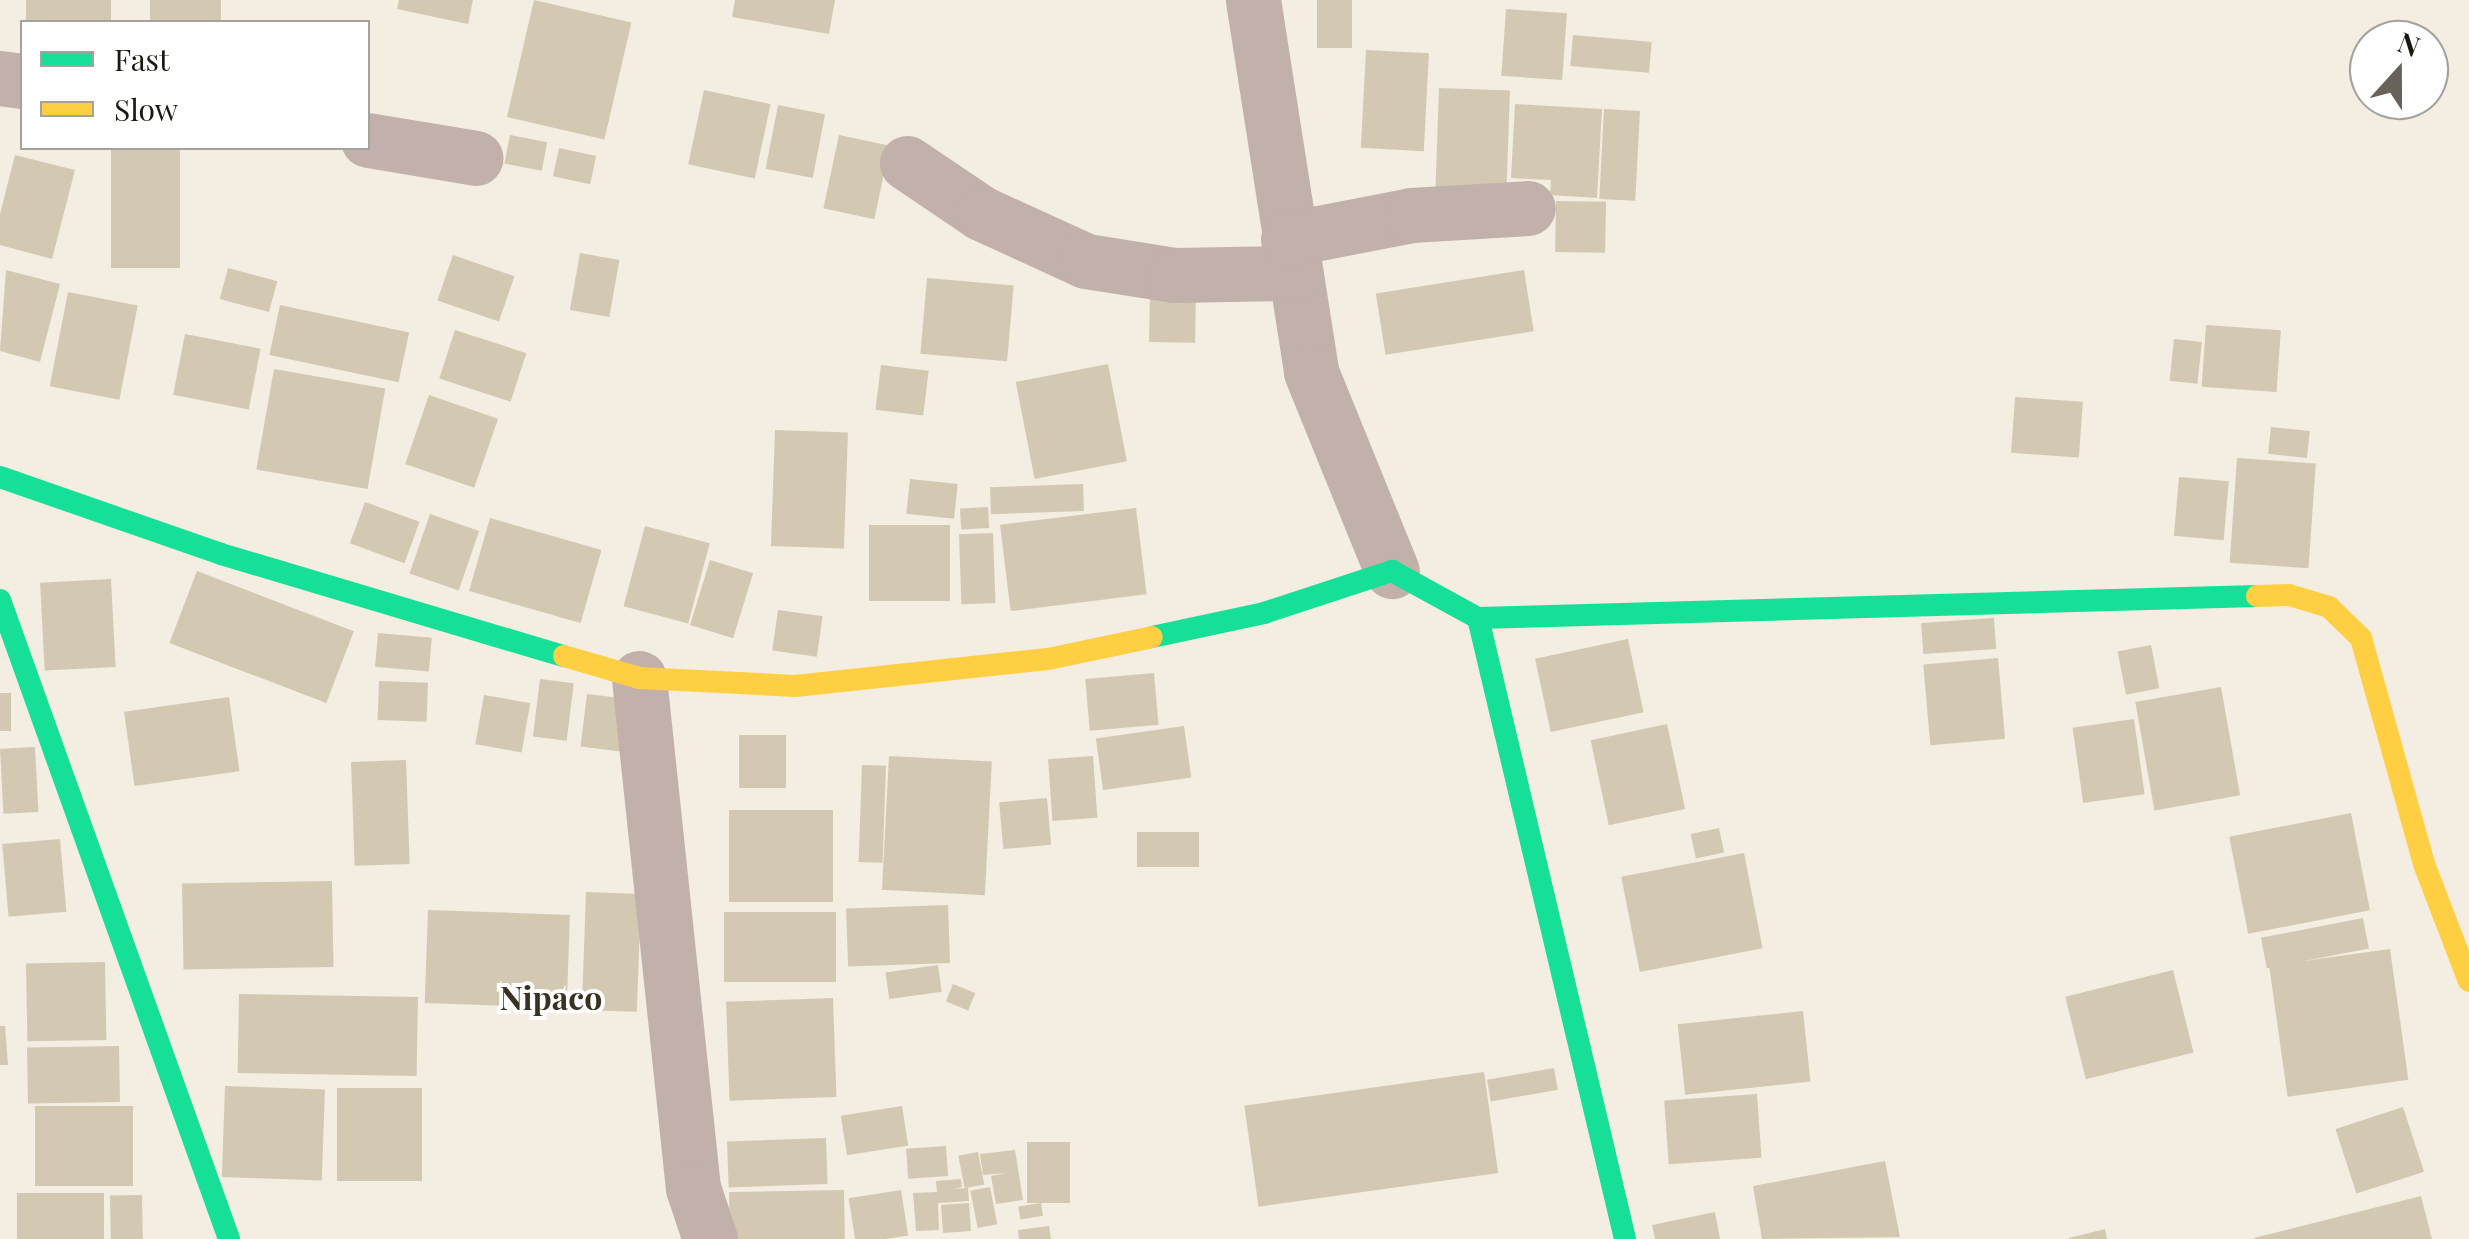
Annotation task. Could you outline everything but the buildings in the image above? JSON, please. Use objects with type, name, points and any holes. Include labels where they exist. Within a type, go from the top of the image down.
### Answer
[{"type":"street","points":[[1253,0],[1311,372],[1392,571],[1478,618],[2289,595],[2329,606],[2361,638],[2424,864],[2469,981]]},
{"type":"street","points":[[370,140],[475,158]]},
{"type":"street","points":[[907,163],[981,213],[1086,261],[1174,275],[1291,256],[1412,216],[1528,208]]},
{"type":"street","points":[[0,476],[221,554],[640,678],[795,686],[1048,659],[1264,612],[1392,571]]},
{"type":"street","points":[[1478,618],[1625,1239]]},
{"type":"street","points":[[4,621],[230,1239]]},
{"type":"street","points":[[640,678],[693,1188],[710,1239]]},
{"type":"traffic: fast","points":[[0,477],[221,554],[564,656]]},
{"type":"traffic: fast","points":[[1152,637],[1264,613],[1392,571],[1478,618],[1625,1239]]},
{"type":"traffic: fast","points":[[1478,618],[2257,596]]},
{"type":"traffic: fast","points":[[0,600],[229,1239]]},
{"type":"traffic: slow","points":[[2257,596],[2289,595],[2329,607],[2361,638],[2424,864],[2469,981]]},
{"type":"traffic: slow","points":[[564,656],[639,678],[795,686],[1048,659],[1152,637]]},
{"type":"district","name":"Nipaco","points":[[551,997]]}]
